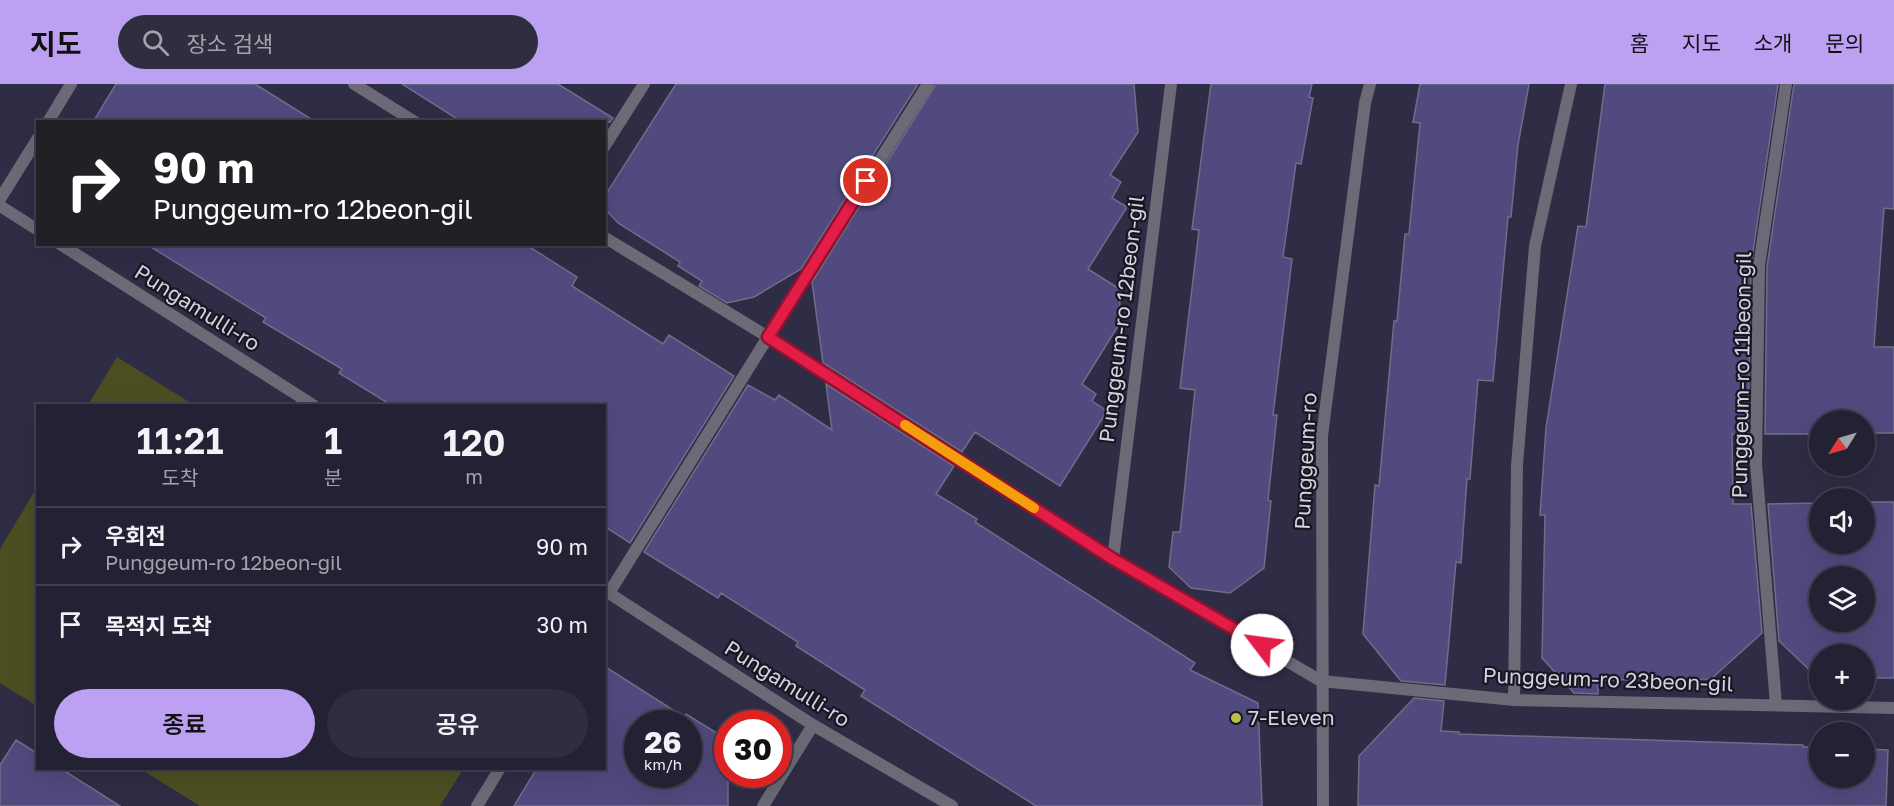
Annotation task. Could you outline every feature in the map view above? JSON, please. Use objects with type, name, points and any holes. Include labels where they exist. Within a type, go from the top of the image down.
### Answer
[{"type":"street","points":[[49,120],[71,84]]},
{"type":"street","points":[[606,144],[644,84]]},
{"type":"street","points":[[606,594],[928,84]]},
{"type":"street","name":"Punggeum-ro 12beon-gil","points":[[1113,559],[1171,84]]},
{"type":"street","name":"Punggeum-ro","points":[[1323,806],[1322,436],[1370,84]]},
{"type":"street","points":[[1514,700],[1517,465],[1535,246],[1571,84]]},
{"type":"street","name":"Punggeum-ro 11beon-gil","points":[[1776,704],[1756,453],[1759,267],[1786,84]]},
{"type":"street","points":[[356,85],[412,120]]},
{"type":"street","points":[[0,199],[36,141]]},
{"type":"street","points":[[0,206],[36,229]]},
{"type":"street","points":[[606,238],[768,337],[1113,559],[1322,681]]},
{"type":"street","name":"Pungamulli-ro","points":[[63,246],[311,404]]},
{"type":"street","name":"Pungamulli-ro","points":[[606,594],[813,725],[952,806]]},
{"type":"street","name":"Punggeum-ro 23beon-gil","points":[[1322,681],[1514,700],[1894,708]]},
{"type":"street","points":[[763,806],[813,725]]},
{"type":"street","points":[[477,806],[499,770]]},
{"type":"green space","points":[[117,357],[192,404],[89,404]]},
{"type":"green space","points":[[36,489],[36,705],[0,683],[0,549]]},
{"type":"green space","points":[[142,770],[463,770],[440,806],[200,806]]},
{"type":"building","points":[[116,84],[255,84],[313,120],[94,120]]},
{"type":"building","points":[[402,84],[558,84],[613,118],[610,122],[606,120],[459,120]]},
{"type":"building","points":[[676,84],[918,84],[801,269],[754,297],[727,303],[699,286],[702,281],[678,266],[680,262],[618,223],[606,210],[608,191]]},
{"type":"building","points":[[936,84],[1134,84],[1138,132],[1110,175],[1121,182],[1112,198],[1127,207],[1088,269],[1121,290],[1118,326],[1082,384],[1096,394],[1092,401],[1107,411],[1060,486],[975,432],[962,452],[823,363],[812,282]]},
{"type":"building","points":[[1211,84],[1312,84],[1309,97],[1313,98],[1301,164],[1296,163],[1283,257],[1292,259],[1273,415],[1277,415],[1264,568],[1230,593],[1191,588],[1169,567],[1173,532],[1180,532],[1195,390],[1180,388],[1199,230],[1192,229]]},
{"type":"building","points":[[1420,84],[1529,84],[1518,145],[1511,217],[1508,217],[1493,381],[1478,380],[1461,563],[1456,562],[1445,685],[1401,681],[1363,634],[1375,485],[1379,486],[1394,321],[1397,321],[1405,234],[1409,234],[1420,123],[1413,122]]},
{"type":"building","points":[[1605,84],[1778,84],[1751,265],[1748,434],[1732,434],[1733,504],[1751,504],[1762,633],[1711,679],[1598,680],[1598,694],[1574,693],[1542,658],[1545,515],[1540,515],[1546,428],[1578,226],[1586,227]]},
{"type":"building","points":[[1794,84],[1894,84],[1894,209],[1884,208],[1874,347],[1894,347],[1894,433],[1875,433],[1875,410],[1809,410],[1809,434],[1765,434],[1767,267]]},
{"type":"building","points":[[149,246],[528,246],[577,277],[572,286],[663,344],[669,335],[734,376],[630,543],[606,527],[606,404],[389,404],[339,373],[342,369],[263,322],[266,318]]},
{"type":"building","points":[[826,384],[954,466],[936,494],[977,519],[975,522],[1195,663],[1190,670],[1258,703],[1262,806],[1036,806],[861,696],[865,690],[796,646],[798,642],[721,593],[718,598],[644,552],[748,385],[775,400],[779,395],[832,430]]},
{"type":"building","points":[[1875,502],[1894,502],[1894,678],[1875,678],[1875,644],[1809,644],[1809,670],[1779,641],[1768,504],[1809,503],[1809,554],[1875,554]]},
{"type":"building","points":[[606,667],[673,710],[624,710],[624,788],[702,788],[702,724],[714,731],[714,788],[728,788],[728,806],[514,806],[536,770],[606,770]]},
{"type":"building","points":[[1414,698],[1444,701],[1441,731],[1459,732],[1459,734],[1803,745],[1803,747],[1809,747],[1809,788],[1875,788],[1875,749],[1888,750],[1886,806],[1358,806],[1359,756]]},
{"type":"building","points":[[16,740],[36,753],[36,770],[63,770],[120,806],[0,806],[0,765]]},
{"type":"slow traffic","points":[[905,425],[1034,508]]},
{"type":"place","name":"7-Eleven","points":[[1236,718]]},
{"type":"route","points":[[866,181],[768,337],[1113,559],[1262,645]]}]
